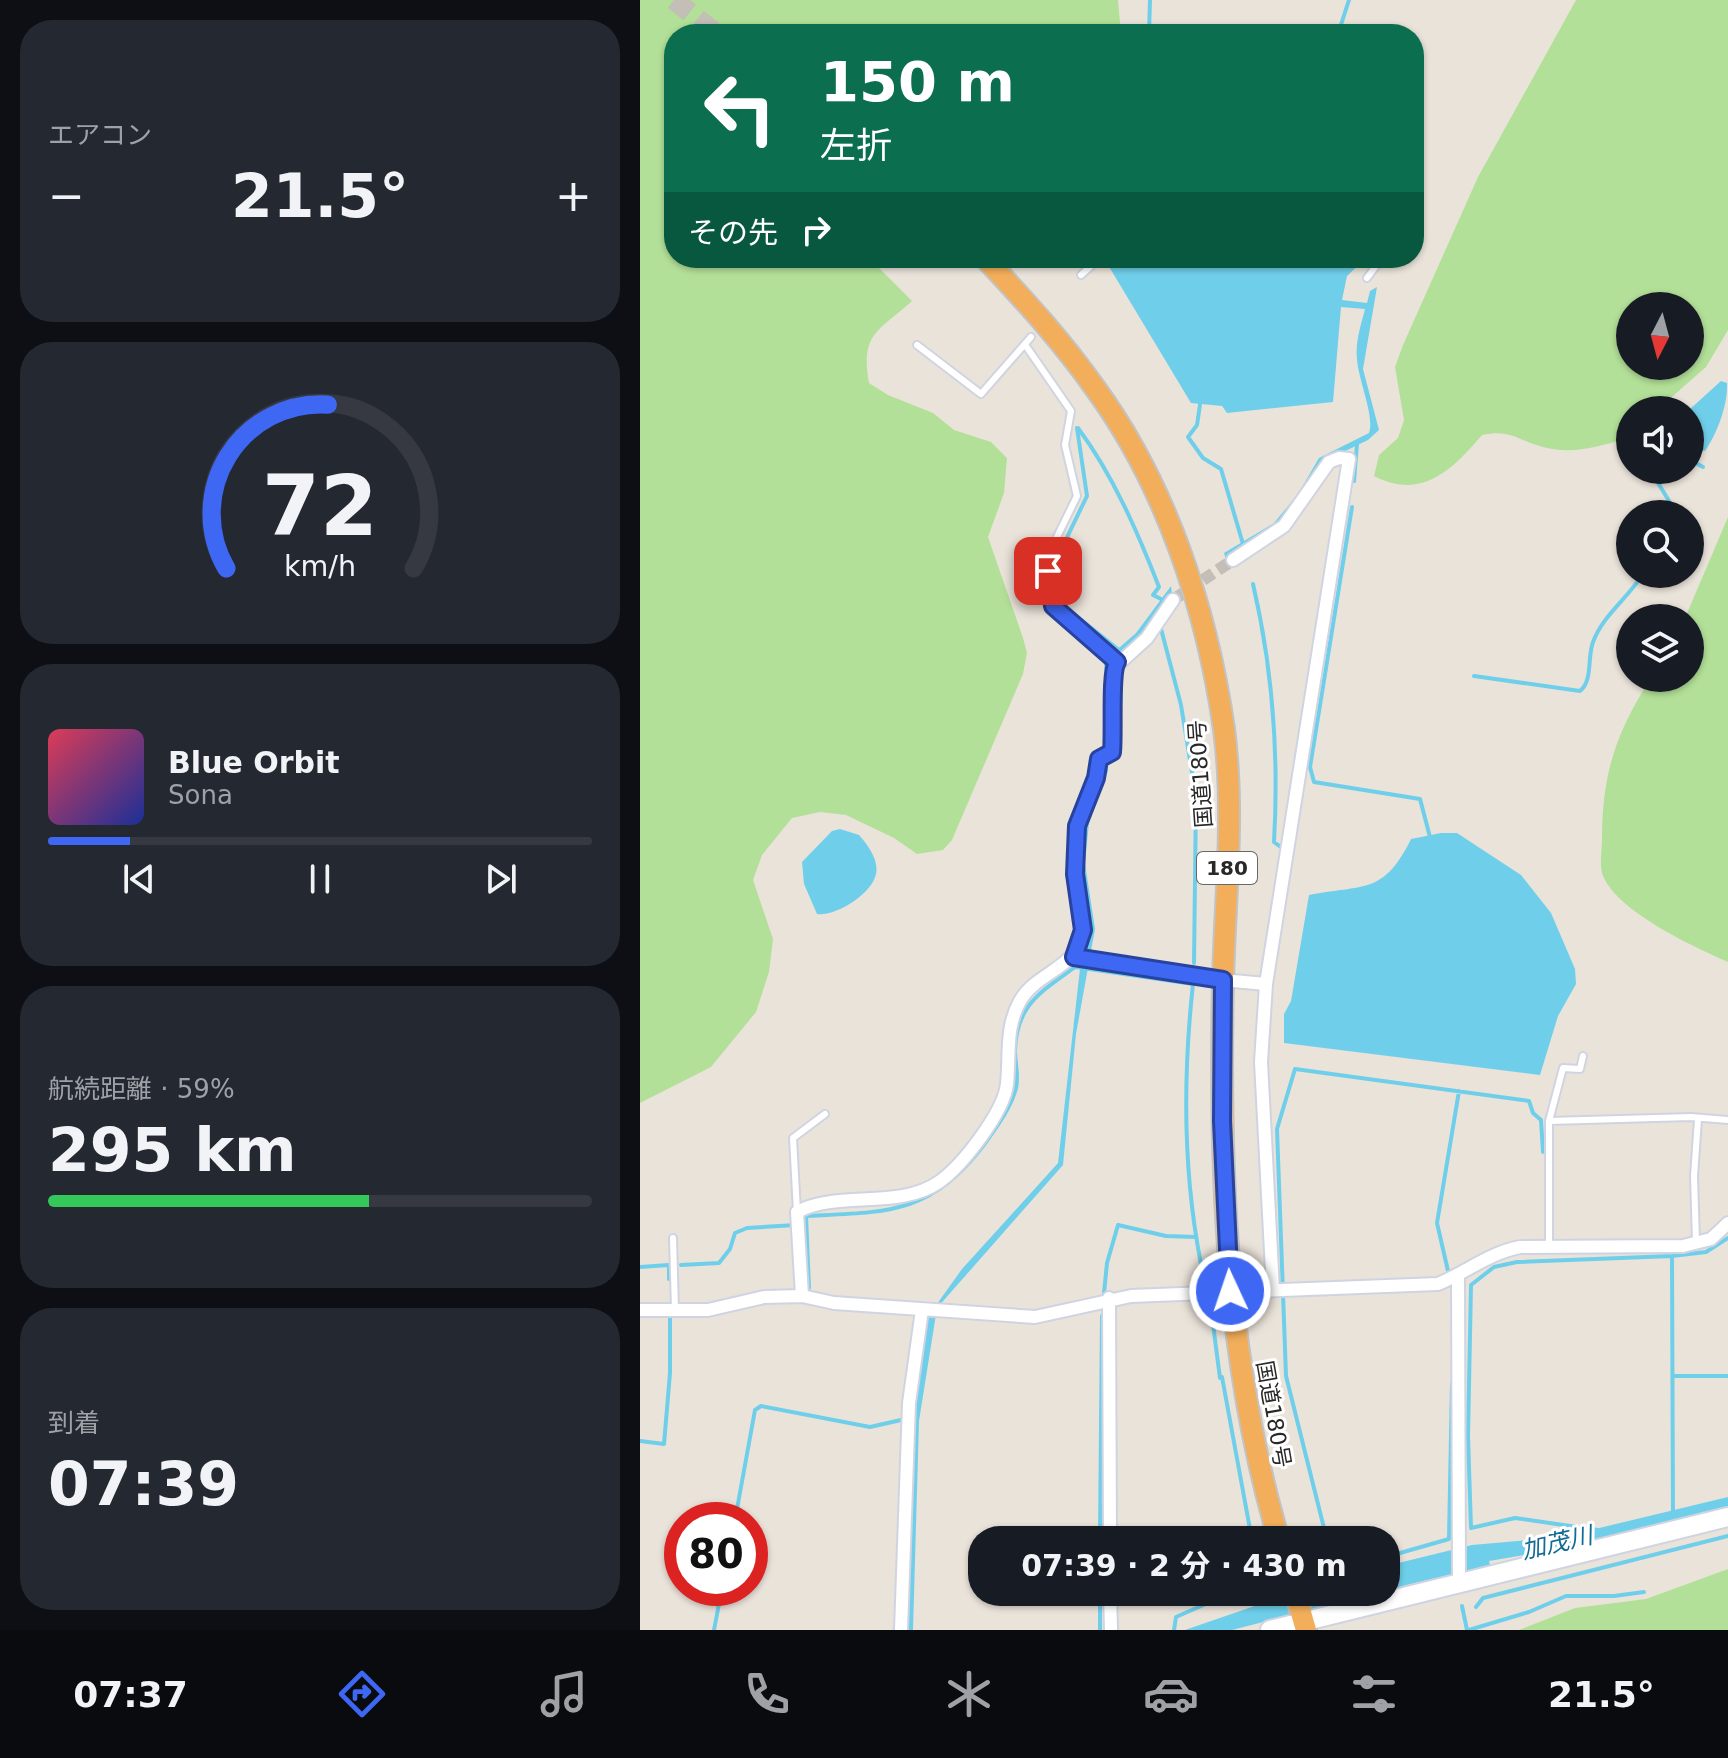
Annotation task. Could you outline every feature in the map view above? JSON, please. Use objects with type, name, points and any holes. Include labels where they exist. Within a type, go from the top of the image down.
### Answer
[{"type":"highway","name":"国道180号","points":[[994,268],[1046,323],[1098,391],[1132,447],[1169,524],[1196,598],[1224,731],[1229,830],[1222,1121],[1230,1291],[1258,1468],[1275,1526]]},
{"type":"main road","points":[[1270,1630],[1304,1625],[1459,1581],[1728,1517]]},
{"type":"street","points":[[1233,560],[1284,526],[1329,462],[1339,458],[1349,459],[1266,984],[1261,1062],[1273,1290]]},
{"type":"street","points":[[802,1296],[797,1212],[920,1191],[937,1184],[951,1172],[988,1125],[1004,1096],[1008,1035],[1018,1004],[1025,993],[1074,957],[1083,930],[1075,874],[1077,826],[1096,778],[1099,759],[1112,752],[1115,703],[1113,659],[1147,638],[1173,600]]},
{"type":"street","points":[[1074,957],[1266,984]]},
{"type":"street","points":[[640,1310],[708,1310],[764,1297],[802,1296],[834,1303],[1035,1317],[1109,1298],[1438,1284],[1458,1276],[1494,1253],[1549,1244],[1654,1246],[1696,1242],[1711,1239],[1728,1223]]},
{"type":"street","points":[[1458,1276],[1459,1581]]},
{"type":"street","points":[[1109,1298],[1110,1526]]},
{"type":"street","points":[[901,1630],[909,1403],[922,1310]]},
{"type":"street","points":[[1110,1606],[1111,1630]]},
{"type":"lane","points":[[1081,275],[1089,268]]},
{"type":"lane","points":[[1367,278],[1374,268]]},
{"type":"lane","points":[[917,345],[981,394],[1031,337]]},
{"type":"lane","points":[[1026,346],[1071,411],[1065,445],[1077,496],[1053,545],[1049,595],[1057,612],[1113,659]]},
{"type":"lane","points":[[1549,1244],[1549,1121],[1563,1068],[1580,1069],[1583,1056]]},
{"type":"lane","points":[[797,1212],[793,1138],[825,1114]]},
{"type":"lane","points":[[1696,1242],[1694,1176],[1698,1119]]},
{"type":"lane","points":[[1549,1121],[1728,1120]]},
{"type":"lane","points":[[673,1238],[675,1310]]},
{"type":"green space","points":[[640,0],[1118,0],[1120,24],[664,24],[664,268],[879,268],[912,301],[875,334],[870,343],[867,353],[869,383],[888,395],[933,413],[954,430],[991,442],[1007,458],[1004,493],[988,537],[1027,653],[1023,674],[952,840],[943,850],[917,854],[894,838],[846,815],[820,812],[792,818],[762,855],[753,880],[773,939],[769,972],[756,1012],[711,1067],[640,1103]]},
{"type":"green space","points":[[1576,0],[1728,0],[1728,330],[1706,367],[1704,369],[1704,292],[1616,292],[1616,380],[1691,380],[1673,396],[1616,396],[1616,442],[1564,450],[1543,447],[1507,434],[1482,435],[1448,470],[1422,483],[1407,485],[1374,476],[1379,455],[1398,438],[1404,420],[1395,367],[1478,177]]},
{"type":"green space","points":[[1728,517],[1728,962],[1658,927],[1624,903],[1603,876],[1601,863],[1608,774],[1620,736],[1643,692],[1704,692],[1704,604],[1691,604],[1698,588],[1704,588],[1704,573]]},
{"type":"green space","points":[[1728,1569],[1728,1630],[1519,1630],[1575,1608],[1646,1599]]},
{"type":"water","points":[[1110,268],[1355,268],[1347,276],[1342,300],[1367,303],[1370,291],[1377,287],[1363,369],[1379,430],[1368,440],[1333,457],[1290,515],[1226,559],[1224,553],[1274,523],[1298,494],[1319,458],[1369,433],[1370,418],[1357,353],[1365,309],[1341,307],[1333,402],[1227,413],[1222,406],[1191,403]]},
{"type":"water","points":[[1721,381],[1727,383],[1721,419],[1705,451],[1704,451],[1704,396]]},
{"type":"water","points":[[1171,586],[1172,594],[1147,631],[1110,665],[1108,771],[1089,823],[1085,863],[1095,929],[1076,1034],[1063,1165],[937,1308],[919,1421],[913,1630],[904,1630],[909,1453],[924,1322],[962,1269],[1058,1163],[1081,960],[1079,868],[1082,821],[1100,773],[1106,725],[1104,661],[1136,633]]},
{"type":"water","points":[[840,829],[859,835],[874,858],[876,874],[868,889],[852,903],[833,912],[817,914],[804,884],[802,862],[832,831]]},
{"type":"water","points":[[1457,833],[1521,875],[1551,913],[1575,969],[1576,984],[1558,1016],[1540,1075],[1284,1043],[1284,1014],[1291,1001],[1309,895],[1358,887],[1381,879],[1401,857],[1411,839]]},
{"type":"water","name":"加茂川","points":[[1728,1497],[1728,1509],[1565,1548],[1489,1561],[1490,1565],[1400,1587],[1400,1563],[1472,1545],[1562,1537]]},
{"type":"water","points":[[1254,1606],[1325,1606],[1232,1630],[1185,1630]]},
{"type":"waterway","points":[[1149,24],[1150,0]]},
{"type":"waterway","points":[[1341,24],[1349,0]]},
{"type":"waterway","points":[[1201,398],[1197,425],[1188,437],[1203,458],[1221,469],[1243,544]]},
{"type":"waterway","points":[[1077,428],[1087,496],[1057,558],[1058,596],[1064,606],[1119,650]]},
{"type":"waterway","points":[[1078,428],[1124,505],[1159,587],[1153,595],[1163,600]]},
{"type":"waterway","points":[[1354,481],[1357,444]]},
{"type":"waterway","points":[[1659,484],[1668,500]]},
{"type":"waterway","points":[[1352,507],[1310,767],[1314,782],[1420,799],[1430,837]]},
{"type":"waterway","points":[[1253,584],[1273,712],[1276,777],[1274,842],[1282,848]]},
{"type":"waterway","points":[[1474,676],[1580,691],[1587,681],[1591,649],[1597,632],[1632,588]]},
{"type":"waterway","points":[[1160,625],[1181,705],[1196,797],[1194,963]]},
{"type":"waterway","points":[[809,1288],[806,1216],[860,1213],[905,1205],[925,1197],[964,1169],[993,1133],[1014,1096],[1017,1079],[1016,1035],[1025,1011],[1041,992],[1075,967],[1193,984],[1186,1124],[1191,1195],[1201,1264]]},
{"type":"waterway","points":[[1324,1526],[1286,1376],[1277,1129],[1295,1069],[1529,1101],[1533,1113],[1541,1120],[1543,1152]]},
{"type":"waterway","points":[[1448,1271],[1437,1223],[1459,1091]]},
{"type":"waterway","points":[[681,1265],[719,1263],[730,1249],[735,1233],[747,1228],[796,1225]]},
{"type":"waterway","points":[[1104,1293],[1107,1263],[1118,1225],[1166,1236],[1196,1237]]},
{"type":"waterway","name":"加茂川","points":[[1598,1530],[1515,1518],[1471,1528],[1468,1436],[1471,1285],[1494,1267],[1517,1262],[1672,1256],[1706,1252],[1728,1238]]},
{"type":"waterway","points":[[1672,1256],[1673,1516]]},
{"type":"waterway","points":[[640,1267],[669,1265],[669,1279]]},
{"type":"waterway","points":[[1211,1309],[1220,1378],[1249,1526]]},
{"type":"waterway","points":[[640,1441],[664,1444],[670,1373],[670,1314]]},
{"type":"waterway","points":[[1100,1526],[1102,1316]]},
{"type":"waterway","points":[[1673,1376],[1728,1376]]},
{"type":"waterway","points":[[1400,1553],[1449,1539],[1452,1384]]},
{"type":"waterway","points":[[738,1502],[755,1410],[761,1406],[870,1427],[901,1420]]},
{"type":"waterway","points":[[1476,1607],[1483,1598],[1728,1536]]},
{"type":"waterway","points":[[1469,1630],[1529,1612],[1566,1596],[1614,1596],[1644,1592]]},
{"type":"waterway","points":[[714,1630],[719,1606]]},
{"type":"waterway","points":[[1100,1606],[1100,1630]]},
{"type":"waterway","points":[[1174,1630],[1176,1617],[1201,1606]]},
{"type":"waterway","points":[[1462,1606],[1467,1630]]},
{"type":"tunnel","points":[[674,0],[704,24]]},
{"type":"tunnel","points":[[1173,600],[1233,560]]},
{"type":"route","points":[[1048,571],[1049,595],[1057,612],[1117,662],[1112,682],[1115,703],[1112,752],[1099,759],[1096,778],[1077,826],[1075,874],[1083,930],[1074,957],[1223,980],[1222,1121],[1230,1291]]}]
